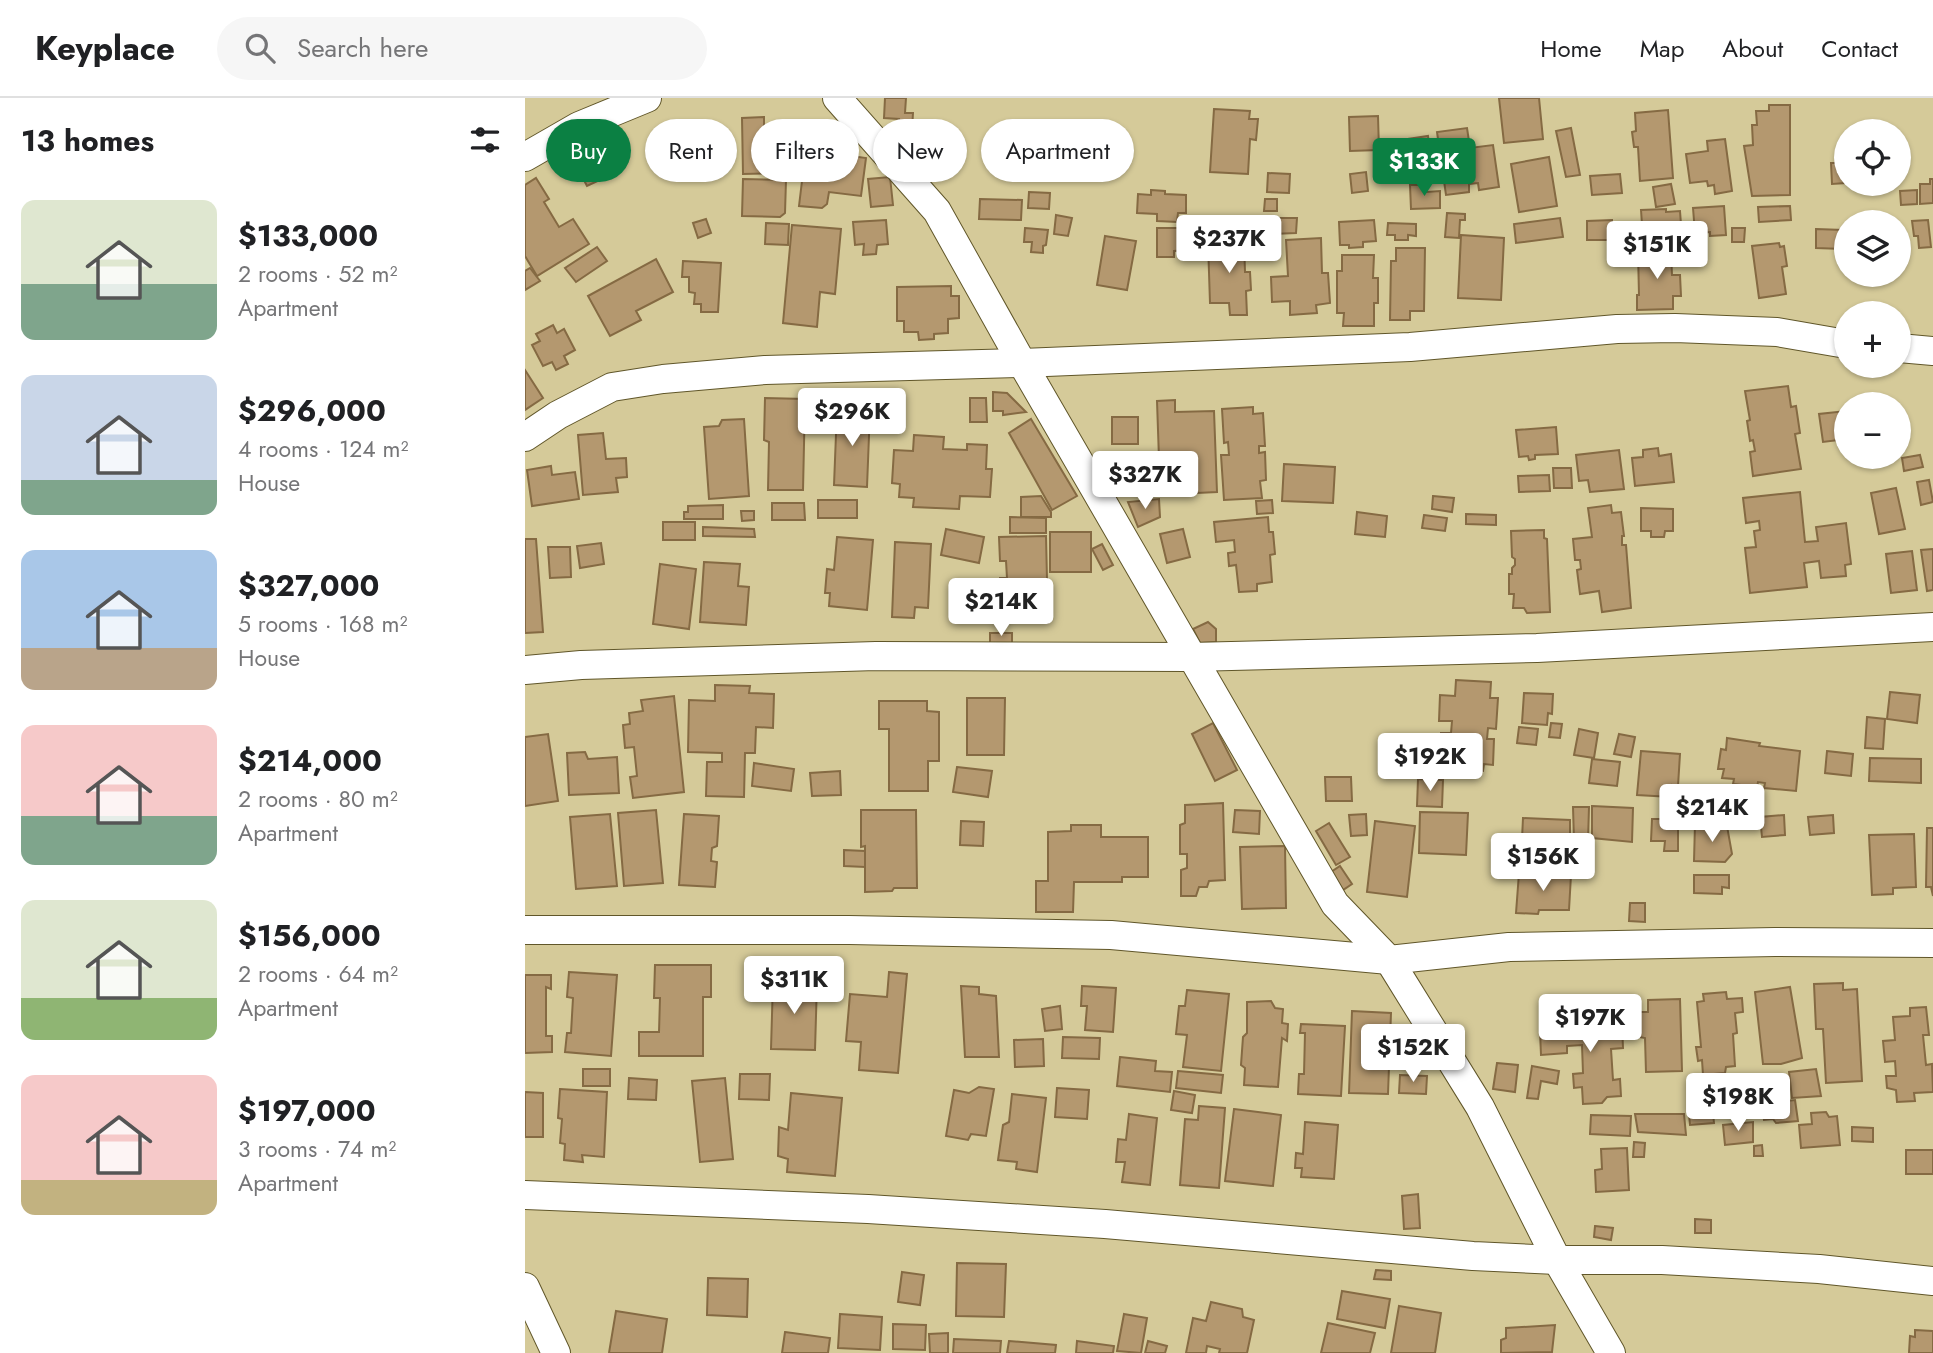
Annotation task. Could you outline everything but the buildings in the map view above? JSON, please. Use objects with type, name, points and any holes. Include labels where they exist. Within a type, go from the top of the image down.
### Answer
[{"type":"street","points":[[525,157],[579,126],[647,98]]},
{"type":"street","points":[[837,98],[937,211],[1335,904],[1389,960],[1480,1107],[1557,1260],[1611,1353]]},
{"type":"street","points":[[525,437],[558,415],[612,387],[663,379],[765,370],[1022,363],[1409,346],[1628,329],[1777,332],[1834,342]]},
{"type":"street","points":[[1911,349],[1933,351]]},
{"type":"street","points":[[525,670],[581,665],[876,656],[1191,657],[1537,648],[1933,627]]},
{"type":"street","points":[[525,930],[849,930],[1111,935],[1389,960],[1509,947],[1775,942],[1933,943]]},
{"type":"street","points":[[525,1195],[910,1211],[1105,1224],[1473,1256],[1557,1260],[1663,1260],[1819,1269],[1933,1281]]},
{"type":"street","points":[[525,1287],[556,1353]]}]
